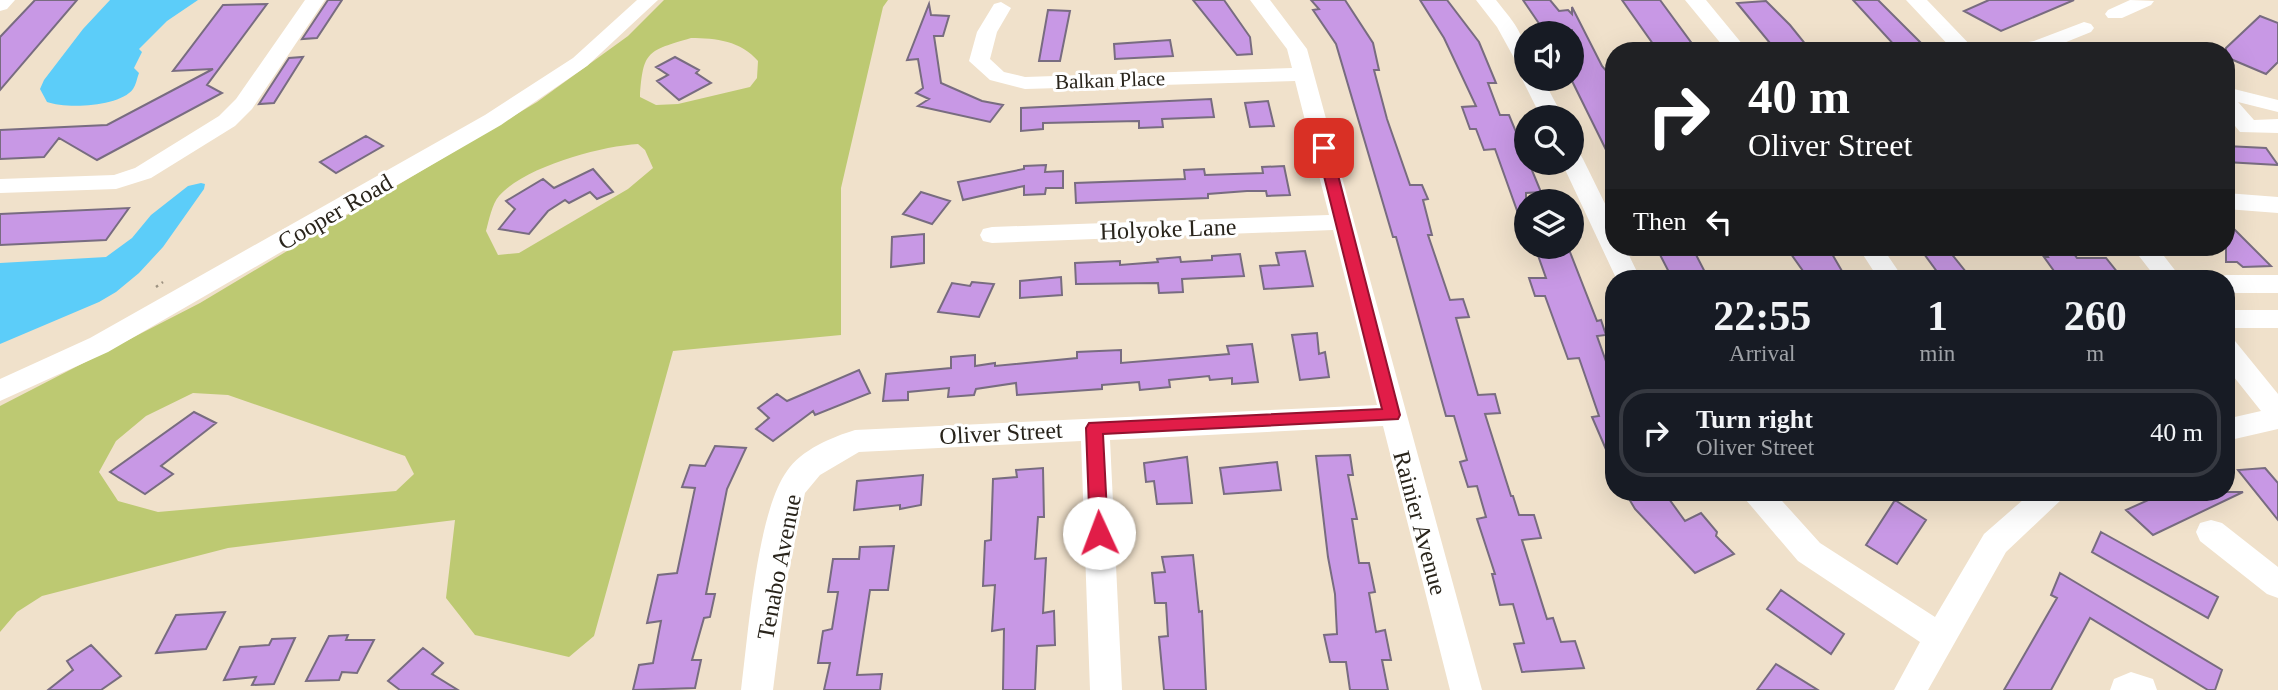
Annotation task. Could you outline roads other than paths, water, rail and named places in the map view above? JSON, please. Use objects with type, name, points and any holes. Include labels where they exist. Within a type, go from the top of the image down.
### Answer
[{"type":"street","points":[[0,5],[5,0]]},
{"type":"street","points":[[0,186],[116,182],[143,173],[228,121],[244,104],[315,0]]},
{"type":"street","name":"Cooper Road","points":[[0,391],[99,345],[493,120],[580,62],[648,0]]},
{"type":"street","name":"Rainier Avenue","points":[[1260,0],[1297,49],[1305,74],[1466,690]]},
{"type":"street","points":[[1486,0],[1514,40]]},
{"type":"street","points":[[1695,0],[1732,42]]},
{"type":"street","points":[[1916,0],[1957,42]]},
{"type":"street","points":[[2115,15],[2142,0]]},
{"type":"street","name":"Balkan Place","points":[[1001,8],[987,33],[979,61],[997,76],[1025,83],[1305,74]]},
{"type":"street","points":[[2048,42],[2084,28]]},
{"type":"street","points":[[2235,95],[2278,106]]},
{"type":"street","points":[[2235,112],[2248,127],[2278,126]]},
{"type":"street","points":[[1580,175],[1605,229]]},
{"type":"street","points":[[2235,202],[2278,205]]},
{"type":"street","name":"Holyoke Lane","points":[[992,235],[1343,222]]},
{"type":"street","points":[[2151,256],[2163,270]]},
{"type":"street","points":[[2235,284],[2278,284]]},
{"type":"street","points":[[2235,319],[2278,319]]},
{"type":"street","points":[[2235,360],[2278,415],[2235,427]]},
{"type":"street","name":"Oliver Street","points":[[823,456],[855,441],[1392,415]]},
{"type":"street","points":[[1095,428],[1106,690]]},
{"type":"street","name":"Tenabo Avenue","points":[[757,690],[784,512],[796,481],[823,456]]},
{"type":"street","points":[[1764,501],[1809,552],[1941,638]]},
{"type":"street","points":[[1910,690],[1995,543],[2041,501]]},
{"type":"street","points":[[2211,532],[2278,585]]},
{"type":"street","points":[[2126,690],[2131,687],[2141,690]]},
{"type":"water","points":[[110,0],[198,0],[167,21],[139,49],[142,52],[134,68],[139,73],[134,87],[126,95],[117,100],[92,105],[47,102],[40,89],[44,80],[83,29]]},
{"type":"water","points":[[205,184],[204,189],[163,247],[139,273],[116,292],[99,302],[0,344],[0,263],[106,257],[132,238],[151,215],[188,186]]}]
